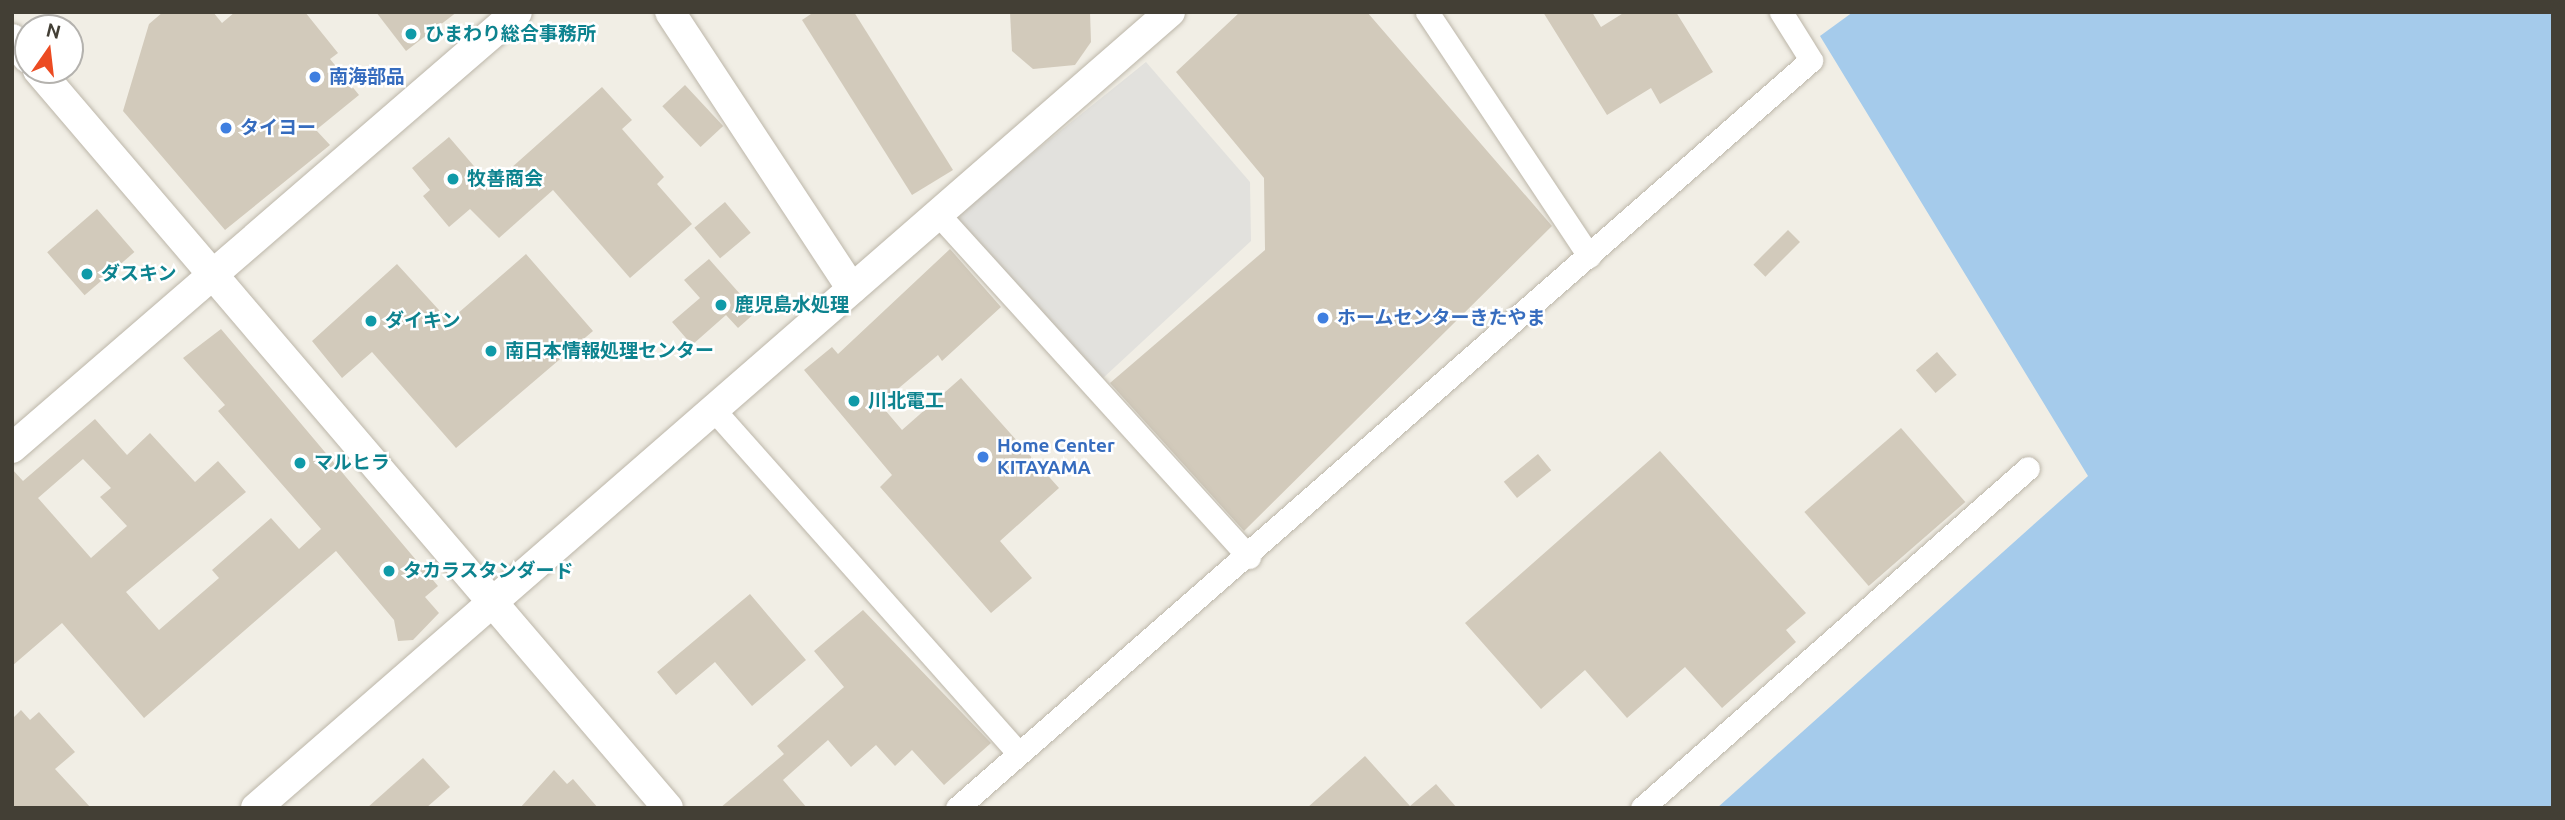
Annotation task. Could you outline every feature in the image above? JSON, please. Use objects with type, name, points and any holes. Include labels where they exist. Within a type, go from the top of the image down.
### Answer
[{"type":"street","points":[[12,448],[517,12]]},
{"type":"street","points":[[670,12],[852,289]]},
{"type":"street","points":[[256,808],[1170,12]]},
{"type":"street","points":[[1427,12],[1589,256]]},
{"type":"street","points":[[957,808],[1018,752],[1249,557],[1811,60],[1781,12]]},
{"type":"street","points":[[50,84],[668,808]]},
{"type":"street","points":[[938,214],[1249,557]]},
{"type":"street","points":[[713,409],[1018,752]]},
{"type":"street","points":[[1643,808],[2028,468]]},
{"type":"shaded area","points":[[1146,62],[1250,182],[1251,241],[1102,379],[953,217]]},
{"type":"water","points":[[1853,12],[2553,12],[2553,808],[1717,808],[2088,476],[1820,36]]},
{"type":"building","name":"タイヨー","points":[[163,12],[213,12],[222,23],[235,12],[305,12],[338,53],[330,59],[359,95],[316,130],[330,145],[225,230],[123,111],[149,24]]},
{"type":"building","name":"ひまわり総合事務所","points":[[376,12],[457,12],[406,51]]},
{"type":"building","points":[[814,12],[854,12],[953,170],[912,195],[802,20]]},
{"type":"building","points":[[1010,12],[1090,12],[1091,42],[1075,65],[1033,69],[1012,51]]},
{"type":"building","name":"ホームセンターきたやま","points":[[1240,12],[1367,12],[1552,226],[1244,531],[1110,383],[1265,250],[1264,178],[1176,72]]},
{"type":"building","points":[[1543,12],[1592,12],[1601,27],[1625,12],[1676,12],[1713,72],[1660,104],[1651,88],[1607,115]]},
{"type":"building","points":[[685,85],[723,126],[701,147],[662,106]]},
{"type":"building","points":[[602,87],[632,120],[622,129],[664,177],[657,184],[692,224],[630,278],[553,190],[499,238],[470,209],[449,227],[423,196],[430,190],[412,168],[449,137],[491,186]]},
{"type":"building","points":[[725,202],[751,233],[720,258],[694,228]]},
{"type":"building","name":"ダスキン","points":[[97,209],[134,252],[85,295],[47,252]]},
{"type":"building","points":[[1788,230],[1800,242],[1765,277],[1753,265]]},
{"type":"building","points":[[950,249],[1001,307],[942,361],[938,355],[880,404],[902,430],[961,378],[1059,488],[1000,541],[1032,578],[991,613],[880,487],[892,475],[804,370],[832,347],[838,354]]},
{"type":"building","name":"南日本情報処理センター","points":[[526,254],[593,331],[456,448],[372,352],[342,378],[312,341],[397,264],[449,321]]},
{"type":"building","name":"鹿児島水処理","points":[[709,259],[756,312],[738,328],[726,315],[692,345],[672,322],[700,298],[684,280]]},
{"type":"building","points":[[221,329],[438,586],[425,597],[439,613],[413,640],[398,641],[394,620],[336,551],[144,718],[62,623],[12,666],[12,469],[23,481],[95,419],[127,455],[150,433],[195,482],[218,461],[246,492],[126,592],[159,630],[219,578],[212,570],[271,518],[299,549],[321,529],[218,411],[225,405],[183,358]],"holes":[[[83,459],[111,488],[100,497],[127,526],[91,558],[38,498]]]},
{"type":"building","points":[[1937,352],[1957,375],[1936,393],[1916,370]]},
{"type":"building","points":[[1901,428],[1965,502],[1869,586],[1804,512]]},
{"type":"building","points":[[1660,451],[1806,613],[1786,630],[1796,642],[1722,708],[1685,667],[1627,718],[1585,670],[1541,709],[1465,623]]},
{"type":"building","points":[[1538,454],[1551,470],[1517,498],[1504,482]]},
{"type":"building","points":[[750,594],[806,660],[752,706],[715,662],[676,695],[657,672]]},
{"type":"building","points":[[863,610],[991,743],[944,785],[912,750],[895,766],[876,745],[851,767],[828,740],[783,780],[807,808],[720,808],[784,754],[777,746],[844,687],[814,651]]},
{"type":"building","points":[[21,710],[30,720],[39,712],[75,752],[55,769],[91,808],[12,808],[12,719]]},
{"type":"building","points":[[1365,756],[1410,806],[1436,784],[1457,808],[1307,808]]},
{"type":"building","points":[[423,758],[450,787],[426,808],[367,808]]},
{"type":"building","points":[[554,770],[567,784],[573,779],[598,808],[520,808]]},
{"type":"place","name":"ひまわり総合事務所","points":[[411,34]]},
{"type":"place","name":"南海部品","points":[[315,77]]},
{"type":"place","name":"タイヨー","points":[[226,128]]},
{"type":"place","name":"牧善商会","points":[[453,179]]},
{"type":"place","name":"ダスキン","points":[[87,274]]},
{"type":"place","name":"鹿児島水処理","points":[[721,305]]},
{"type":"place","name":"ホームセンターきたやま","points":[[1323,318]]},
{"type":"place","name":"ダイキン","points":[[371,321]]},
{"type":"place","name":"南日本情報処理センター","points":[[491,351]]},
{"type":"place","name":"川北電工","points":[[854,401]]},
{"type":"place","name":"Home Center KITAYAMA","points":[[983,457]]},
{"type":"place","name":"マルヒラ","points":[[300,463]]},
{"type":"place","name":"タカラスタンダード","points":[[389,571]]}]
